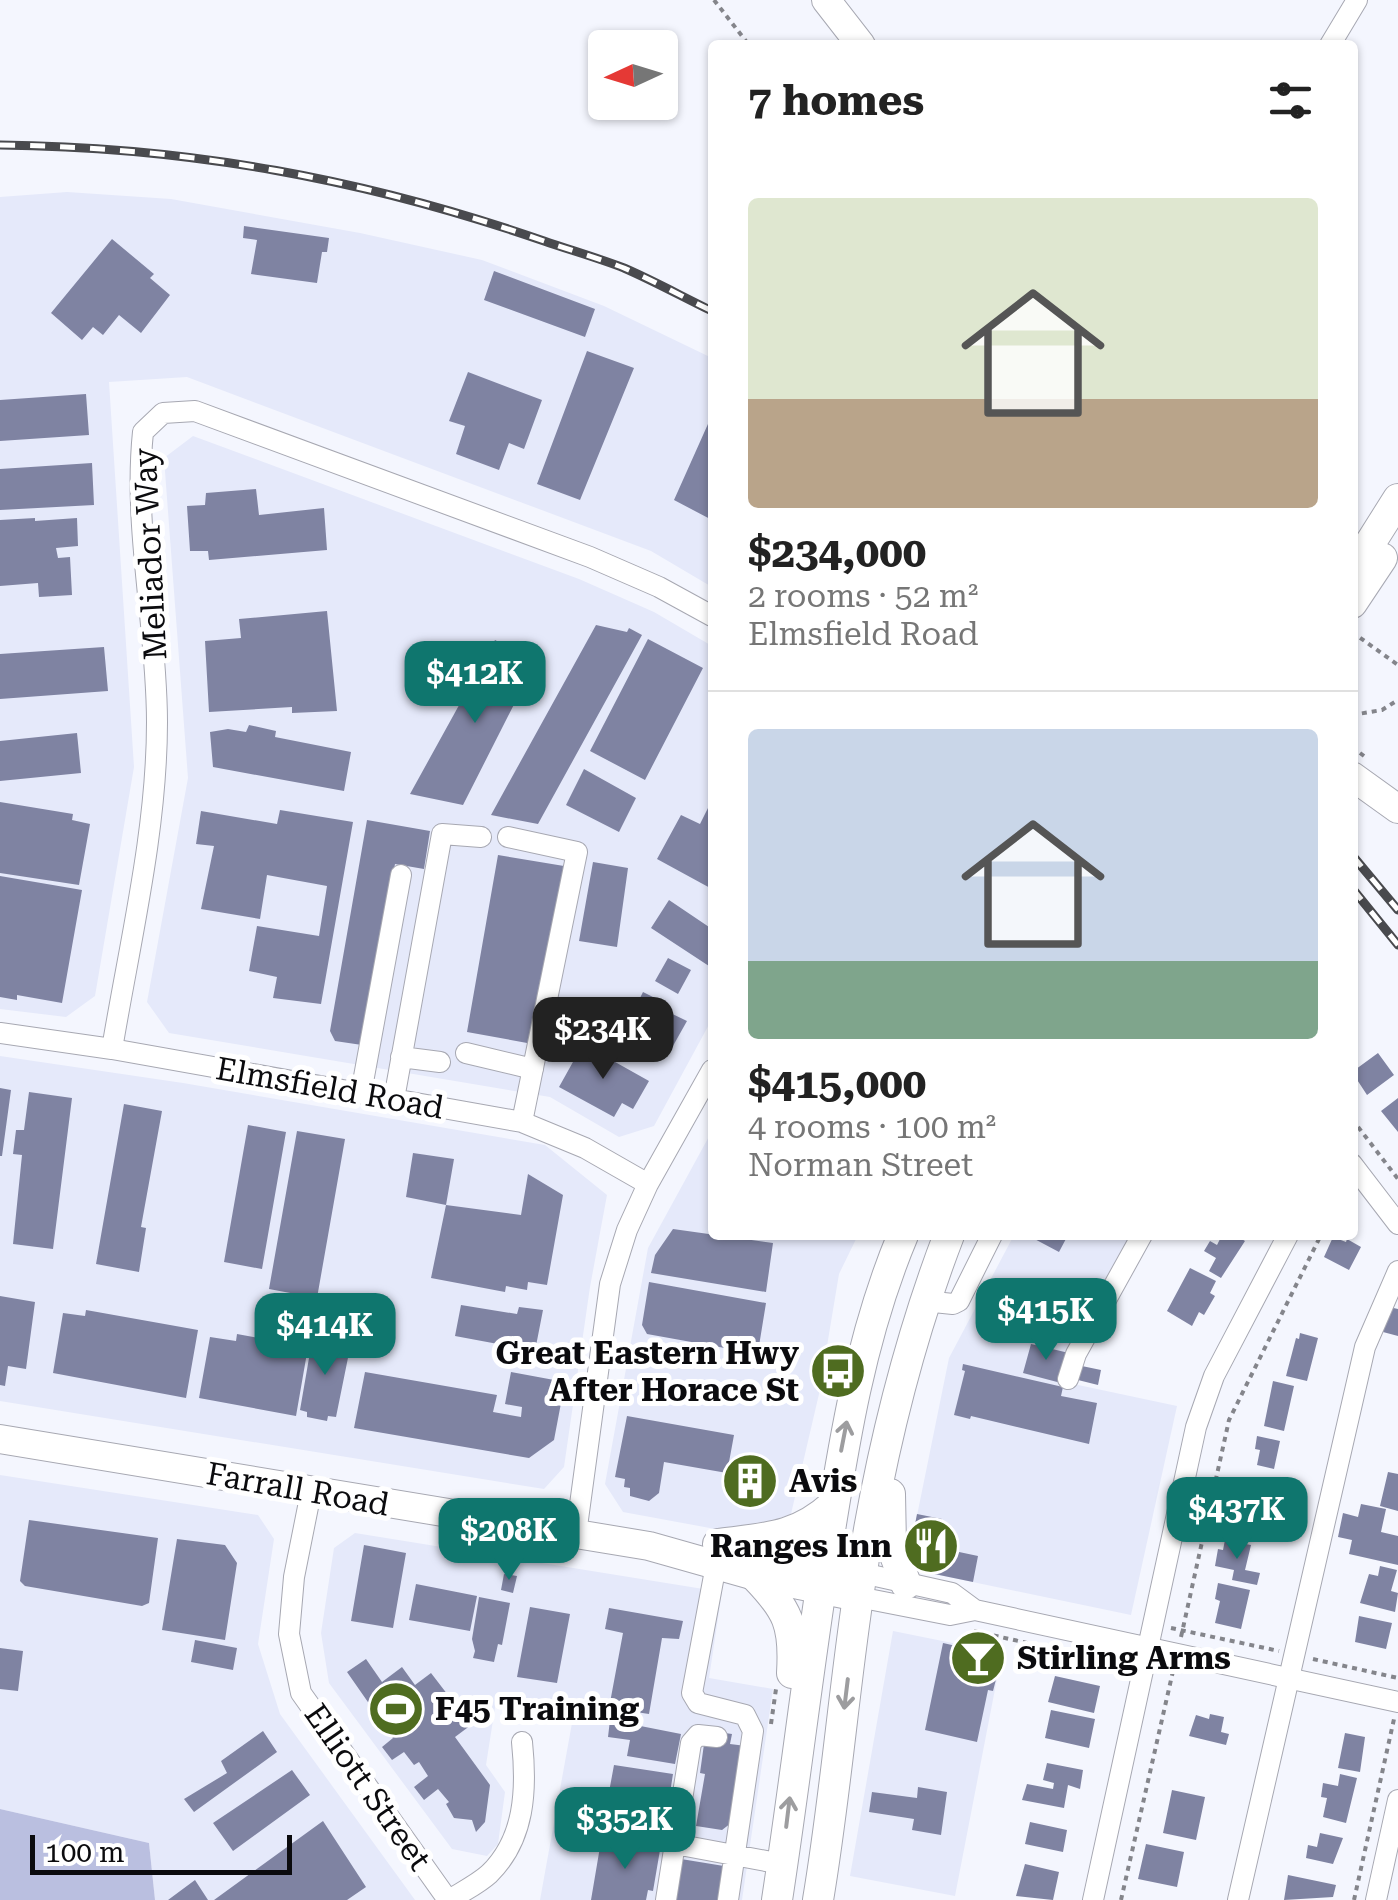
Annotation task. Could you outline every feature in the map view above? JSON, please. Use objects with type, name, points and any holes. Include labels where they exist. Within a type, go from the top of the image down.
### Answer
[{"type":"highway","points":[[1358,563],[1398,500]]},
{"type":"highway","points":[[1358,593],[1398,534]]},
{"type":"highway","points":[[777,1900],[833,1505],[862,1357],[901,1240]]},
{"type":"highway","points":[[818,1900],[860,1585],[882,1467],[924,1301],[947,1240]]},
{"type":"highway","points":[[882,1467],[890,1485],[891,1545],[906,1584]]},
{"type":"highway","points":[[717,1554],[792,1532],[814,1522],[833,1505]]},
{"type":"highway","points":[[755,1576],[772,1594],[794,1639],[790,1704],[794,1761]]},
{"type":"main road","points":[[826,0],[857,40]]},
{"type":"main road","points":[[1358,780],[1398,808]]},
{"type":"main road","name":"Farrall Road","points":[[0,1440],[655,1548],[717,1554],[860,1585]]},
{"type":"main road","name":"Farrall Road","points":[[717,1554],[755,1576],[822,1578]]},
{"type":"street","points":[[1333,40],[1357,0]]},
{"type":"street","name":"Meliador Way","points":[[112,1048],[154,791],[156,678],[139,469],[144,432],[164,414],[194,410],[590,557],[708,614]]},
{"type":"street","points":[[394,1099],[442,834],[480,837]]},
{"type":"street","points":[[508,837],[577,852],[522,1122]]},
{"type":"street","points":[[361,1094],[401,875]]},
{"type":"street","name":"Elmsfield Road","points":[[0,1033],[112,1048],[522,1122],[585,1148],[648,1184]]},
{"type":"street","points":[[466,1053],[533,1069]]},
{"type":"street","points":[[401,1057],[440,1062]]},
{"type":"street","points":[[576,1534],[610,1284],[627,1230],[648,1184],[708,1077]]},
{"type":"street","points":[[1358,1172],[1398,1224]]},
{"type":"street","points":[[924,1301],[959,1301],[990,1240]]},
{"type":"street","points":[[1068,1379],[1076,1354],[1139,1240]]},
{"type":"street","points":[[1093,1900],[1196,1427],[1214,1376],[1285,1240]]},
{"type":"street","points":[[1238,1900],[1365,1347],[1398,1271]]},
{"type":"street","name":"Elliott Street","points":[[311,1492],[294,1577],[288,1634],[301,1693],[449,1900]]},
{"type":"street","points":[[666,1900],[691,1742],[698,1736],[734,1739],[753,1728],[745,1716],[698,1703],[692,1693],[717,1554]]},
{"type":"street","points":[[860,1585],[906,1584],[952,1593],[976,1610]]},
{"type":"street","points":[[860,1585],[950,1615],[976,1610],[1398,1702]]},
{"type":"street","points":[[728,1900],[735,1855],[734,1739]]},
{"type":"street","points":[[449,1900],[488,1876],[511,1847],[522,1814],[526,1779],[522,1742]]},
{"type":"street","points":[[1376,1900],[1398,1800]]},
{"type":"street","points":[[674,1844],[782,1864]]},
{"type":"path","points":[[714,0],[746,40]]},
{"type":"path","points":[[1358,636],[1398,666]]},
{"type":"path","points":[[1358,714],[1382,710],[1398,700]]},
{"type":"path","points":[[1358,1127],[1398,1179]]},
{"type":"path","points":[[1121,1900],[1229,1420],[1319,1240]]},
{"type":"path","points":[[964,1629],[1142,1669]]},
{"type":"path","points":[[770,1728],[778,1678]]},
{"type":"path","points":[[1354,1900],[1398,1702]]},
{"type":"shaded area","points":[[67,192],[171,199],[360,233],[482,260],[604,306],[708,356],[708,585],[651,551],[187,377],[109,382],[134,767],[95,996],[66,1017],[0,1009],[0,197]]},
{"type":"shaded area","points":[[193,436],[579,579],[654,612],[708,644],[708,1026],[654,1126],[619,1137],[550,1097],[169,1033],[147,1002],[188,778],[164,458]]},
{"type":"shaded area","points":[[0,1056],[545,1145],[607,1195],[564,1467],[544,1489],[0,1401]]},
{"type":"shaded area","points":[[708,1138],[708,1240],[856,1240],[839,1274],[819,1394],[791,1514],[737,1533],[623,1512],[605,1484],[648,1248]]},
{"type":"shaded area","points":[[1011,1240],[1132,1240],[1064,1382],[1177,1406],[1131,1615],[915,1570],[908,1560],[949,1358]]},
{"type":"shaded area","points":[[0,1475],[258,1515],[274,1539],[258,1644],[280,1714],[415,1900],[155,1900],[149,1843],[0,1809]]},
{"type":"shaded area","points":[[355,1533],[722,1592],[709,1678],[773,1689],[742,1900],[540,1900],[574,1712],[496,1701],[486,1765],[505,1792],[498,1844],[487,1856],[452,1849],[329,1683],[321,1633],[334,1548]]},
{"type":"shaded area","points":[[893,1631],[1002,1653],[955,1896],[850,1876]]},
{"type":"water","points":[[0,1809],[149,1843],[155,1900],[0,1900]]},
{"type":"building","points":[[244,226],[329,238],[327,252],[322,252],[317,283],[251,274],[257,240],[243,238]]},
{"type":"building","points":[[112,239],[154,274],[150,278],[170,295],[141,333],[119,315],[103,335],[93,327],[82,340],[51,313]]},
{"type":"building","points":[[494,271],[595,309],[585,337],[484,300]]},
{"type":"building","points":[[587,351],[634,368],[580,500],[537,484]]},
{"type":"building","points":[[468,372],[542,400],[524,449],[509,443],[499,470],[456,454],[465,426],[449,421]]},
{"type":"building","points":[[86,394],[89,435],[0,441],[0,400]]},
{"type":"building","points":[[708,424],[708,518],[674,500]]},
{"type":"building","points":[[92,463],[94,505],[0,510],[0,469]]},
{"type":"building","points":[[256,489],[259,515],[324,508],[327,550],[209,560],[208,551],[190,551],[187,506],[205,505],[206,493]]},
{"type":"building","points":[[77,518],[78,546],[56,548],[58,558],[70,557],[72,595],[39,597],[38,583],[0,586],[0,520]]},
{"type":"building","points":[[327,611],[337,711],[292,713],[292,707],[209,712],[205,641],[241,638],[239,619]]},
{"type":"building","points":[[596,625],[627,632],[629,628],[642,635],[538,824],[491,815]]},
{"type":"building","points":[[648,639],[703,668],[645,780],[590,751]]},
{"type":"building","points":[[495,640],[536,661],[463,805],[410,794]]},
{"type":"building","points":[[104,647],[108,691],[0,699],[0,654]]},
{"type":"building","points":[[249,725],[276,731],[275,737],[351,752],[344,791],[213,767],[210,732],[246,732]]},
{"type":"building","points":[[77,733],[81,773],[0,781],[0,741]]},
{"type":"building","points":[[584,769],[636,798],[619,832],[566,805]]},
{"type":"building","points":[[0,802],[73,814],[72,820],[90,824],[79,885],[0,873]]},
{"type":"building","points":[[708,808],[708,887],[657,859],[681,815],[700,824]]},
{"type":"building","points":[[280,810],[353,822],[321,1004],[273,998],[277,977],[249,971],[257,926],[319,936],[327,886],[267,875],[260,919],[201,909],[214,846],[196,844],[201,811],[277,824]]},
{"type":"building","points":[[367,820],[430,831],[424,869],[395,864],[362,1045],[335,1041],[330,1031]]},
{"type":"building","points":[[498,855],[570,867],[538,1045],[467,1032]]},
{"type":"building","points":[[593,862],[628,868],[617,947],[579,941]]},
{"type":"building","points":[[0,876],[82,890],[62,1003],[17,995],[17,1000],[0,997]]},
{"type":"building","points":[[669,900],[708,926],[708,965],[651,928]]},
{"type":"building","points":[[668,958],[691,970],[678,994],[655,981]]},
{"type":"building","points":[[643,992],[665,1003],[662,1009],[687,1021],[669,1053],[660,1048],[657,1053],[642,1045],[650,1029],[630,1018]]},
{"type":"building","points":[[583,1044],[649,1081],[633,1109],[622,1103],[614,1117],[559,1087]]},
{"type":"building","points":[[1378,1053],[1394,1075],[1367,1095],[1358,1081],[1358,1068]]},
{"type":"building","points":[[0,1088],[11,1090],[2,1156],[0,1156]]},
{"type":"building","points":[[29,1092],[72,1098],[53,1249],[13,1244],[22,1155],[13,1154],[16,1130],[24,1130]]},
{"type":"building","points":[[1398,1098],[1398,1132],[1381,1111]]},
{"type":"building","points":[[124,1104],[162,1111],[141,1227],[146,1228],[139,1272],[96,1264]]},
{"type":"building","points":[[248,1125],[286,1132],[262,1269],[224,1262]]},
{"type":"building","points":[[297,1131],[345,1139],[317,1298],[269,1289]]},
{"type":"building","points":[[413,1153],[454,1159],[446,1205],[406,1197]]},
{"type":"building","points":[[528,1174],[563,1195],[547,1285],[528,1282],[527,1290],[506,1286],[505,1292],[431,1278],[446,1205],[521,1215]]},
{"type":"building","points":[[673,1229],[708,1234],[708,1240],[773,1243],[766,1292],[651,1273],[655,1255]]},
{"type":"building","points":[[1036,1240],[1065,1240],[1059,1252]]},
{"type":"building","points":[[1220,1240],[1245,1241],[1221,1278],[1209,1271],[1216,1258],[1204,1251],[1210,1241],[1217,1245]]},
{"type":"building","points":[[1332,1240],[1349,1240],[1361,1247],[1349,1270],[1324,1257]]},
{"type":"building","points":[[1190,1268],[1216,1281],[1210,1293],[1215,1296],[1192,1326],[1167,1311]]},
{"type":"building","points":[[991,1281],[1023,1297],[1021,1303],[1040,1314],[1029,1334],[978,1307]]},
{"type":"building","points":[[649,1282],[766,1303],[759,1346],[747,1352],[647,1334],[642,1325]]},
{"type":"building","points":[[0,1296],[35,1302],[26,1369],[8,1366],[5,1386],[0,1385]]},
{"type":"building","points":[[461,1305],[517,1314],[519,1307],[543,1310],[535,1351],[455,1336]]},
{"type":"building","points":[[1389,1307],[1398,1309],[1398,1336],[1383,1332]]},
{"type":"building","points":[[86,1310],[198,1330],[186,1398],[53,1373],[63,1313],[85,1316]]},
{"type":"building","points":[[1300,1333],[1318,1338],[1307,1381],[1286,1376]]},
{"type":"building","points":[[237,1334],[308,1347],[296,1416],[199,1398],[210,1337],[236,1341]]},
{"type":"building","points":[[313,1335],[351,1343],[336,1417],[328,1416],[327,1421],[307,1417],[307,1412],[300,1410]]},
{"type":"building","points":[[1031,1344],[1069,1353],[1061,1383],[1023,1373]]},
{"type":"building","points":[[963,1364],[1063,1387],[1061,1396],[1097,1403],[1089,1444],[954,1415],[965,1371]]},
{"type":"building","points":[[1077,1365],[1101,1370],[1098,1385],[1074,1379]]},
{"type":"building","points":[[365,1372],[497,1395],[493,1412],[521,1417],[522,1407],[505,1404],[511,1372],[565,1382],[554,1440],[529,1458],[354,1428]]},
{"type":"building","points":[[1273,1381],[1294,1386],[1284,1431],[1264,1426]]},
{"type":"building","points":[[627,1416],[734,1435],[727,1473],[664,1462],[659,1493],[649,1501],[630,1496],[630,1488],[624,1487],[625,1479],[615,1477]]},
{"type":"building","points":[[1257,1436],[1280,1441],[1274,1469],[1257,1465]]},
{"type":"building","name":"Avis","points":[[744,1464],[763,1469],[757,1495],[750,1502],[742,1501],[738,1494]]},
{"type":"building","points":[[1388,1472],[1398,1474],[1398,1511],[1380,1506]]},
{"type":"building","points":[[1233,1487],[1260,1492],[1255,1519],[1230,1515]]},
{"type":"building","points":[[1361,1504],[1386,1509],[1381,1532],[1398,1536],[1398,1565],[1349,1554],[1352,1540],[1338,1537],[1343,1513],[1358,1517]]},
{"type":"building","points":[[917,1514],[942,1519],[936,1553],[945,1555],[945,1549],[978,1556],[973,1582],[915,1570],[908,1560]]},
{"type":"building","points":[[29,1520],[158,1538],[149,1603],[142,1606],[25,1586],[20,1581]]},
{"type":"building","points":[[177,1539],[225,1545],[237,1563],[225,1640],[162,1630]]},
{"type":"building","points":[[1225,1540],[1251,1545],[1245,1570],[1260,1573],[1257,1585],[1232,1580],[1234,1570],[1215,1566],[1218,1549],[1223,1550]]},
{"type":"building","points":[[364,1545],[406,1553],[393,1628],[351,1621]]},
{"type":"building","points":[[1380,1566],[1397,1570],[1391,1591],[1398,1593],[1395,1612],[1360,1603],[1369,1574],[1378,1576]]},
{"type":"building","points":[[504,1574],[517,1576],[513,1593],[501,1590]]},
{"type":"building","points":[[1218,1583],[1250,1590],[1241,1629],[1215,1623],[1220,1601],[1215,1599]]},
{"type":"building","points":[[416,1584],[477,1596],[470,1631],[409,1620]]},
{"type":"building","points":[[479,1597],[510,1603],[502,1645],[498,1644],[494,1662],[473,1658]]},
{"type":"building","points":[[530,1607],[570,1614],[557,1683],[517,1677]]},
{"type":"building","points":[[609,1608],[683,1621],[679,1639],[662,1638],[649,1714],[609,1708],[623,1633],[605,1629]]},
{"type":"building","points":[[1359,1616],[1392,1623],[1386,1649],[1355,1642]]},
{"type":"building","points":[[195,1640],[237,1648],[233,1670],[191,1662]]},
{"type":"building","points":[[943,1643],[996,1655],[993,1663],[1000,1664],[993,1691],[988,1690],[977,1742],[925,1730]]},
{"type":"building","points":[[0,1648],[23,1651],[18,1691],[0,1689]]},
{"type":"building","points":[[366,1659],[382,1682],[402,1667],[415,1685],[431,1673],[471,1725],[455,1737],[490,1785],[485,1822],[476,1832],[472,1820],[454,1818],[446,1804],[449,1802],[438,1789],[424,1800],[414,1787],[428,1776],[419,1762],[414,1765],[404,1752],[392,1760],[382,1747],[393,1738],[347,1672]]},
{"type":"building","points":[[1055,1676],[1100,1686],[1094,1713],[1048,1702]]},
{"type":"building","points":[[1051,1710],[1095,1719],[1089,1748],[1045,1738]]},
{"type":"building","points":[[1210,1714],[1224,1717],[1221,1732],[1229,1734],[1226,1745],[1189,1736],[1196,1715],[1209,1719]]},
{"type":"building","points":[[610,1720],[681,1734],[675,1764],[627,1756],[630,1740],[608,1737]]},
{"type":"building","points":[[263,1731],[277,1752],[194,1812],[184,1799],[227,1773],[221,1761]]},
{"type":"building","points":[[718,1732],[732,1734],[730,1744],[746,1746],[735,1820],[722,1830],[696,1826],[705,1774],[700,1773],[704,1744]]},
{"type":"building","points":[[1345,1733],[1365,1737],[1360,1772],[1338,1768]]},
{"type":"building","points":[[1047,1763],[1083,1770],[1080,1789],[1068,1785],[1064,1808],[1022,1800],[1027,1784],[1053,1789],[1054,1783],[1043,1780]]},
{"type":"building","points":[[614,1765],[673,1774],[667,1812],[614,1803],[659,1814],[654,1842],[612,1834],[614,1823],[572,1821],[578,1805],[565,1803],[566,1794],[607,1803]]},
{"type":"building","points":[[292,1770],[310,1795],[233,1851],[213,1823]]},
{"type":"building","points":[[1340,1774],[1357,1778],[1346,1823],[1323,1817],[1327,1798],[1321,1797],[1323,1783],[1338,1786]]},
{"type":"building","points":[[918,1787],[947,1792],[941,1835],[912,1830],[914,1819],[869,1812],[872,1792],[917,1798]]},
{"type":"building","points":[[1172,1790],[1205,1797],[1196,1840],[1163,1833]]},
{"type":"building","points":[[323,1821],[366,1887],[347,1900],[214,1900]]},
{"type":"building","points":[[1030,1822],[1067,1830],[1063,1852],[1025,1844]]},
{"type":"building","points":[[1320,1833],[1343,1838],[1333,1864],[1306,1858],[1308,1845],[1317,1847]]},
{"type":"building","points":[[601,1841],[660,1850],[653,1891],[648,1890],[646,1900],[591,1900]]},
{"type":"building","points":[[1146,1844],[1184,1852],[1177,1887],[1138,1879]]},
{"type":"building","points":[[681,1859],[730,1867],[724,1900],[674,1900]]},
{"type":"building","points":[[1025,1864],[1059,1872],[1053,1900],[1016,1896]]},
{"type":"building","points":[[1288,1875],[1336,1885],[1333,1897],[1284,1900]]},
{"type":"building","points":[[195,1880],[208,1900],[168,1900]]},
{"type":"railway","points":[[0,145],[140,152],[276,170],[343,184],[477,219],[604,261],[708,309]]},
{"type":"railway","points":[[1358,862],[1398,910]]},
{"type":"railway","points":[[1358,895],[1398,945]]},
{"type":"place","name":"Great Eastern Hwy After Horace St","points":[[838,1371]]},
{"type":"place","name":"Avis","points":[[750,1481]]},
{"type":"place","name":"Ranges Inn","points":[[931,1546]]},
{"type":"place","name":"Stirling Arms","points":[[978,1658]]},
{"type":"place","name":"F45 Training","points":[[396,1709]]}]
